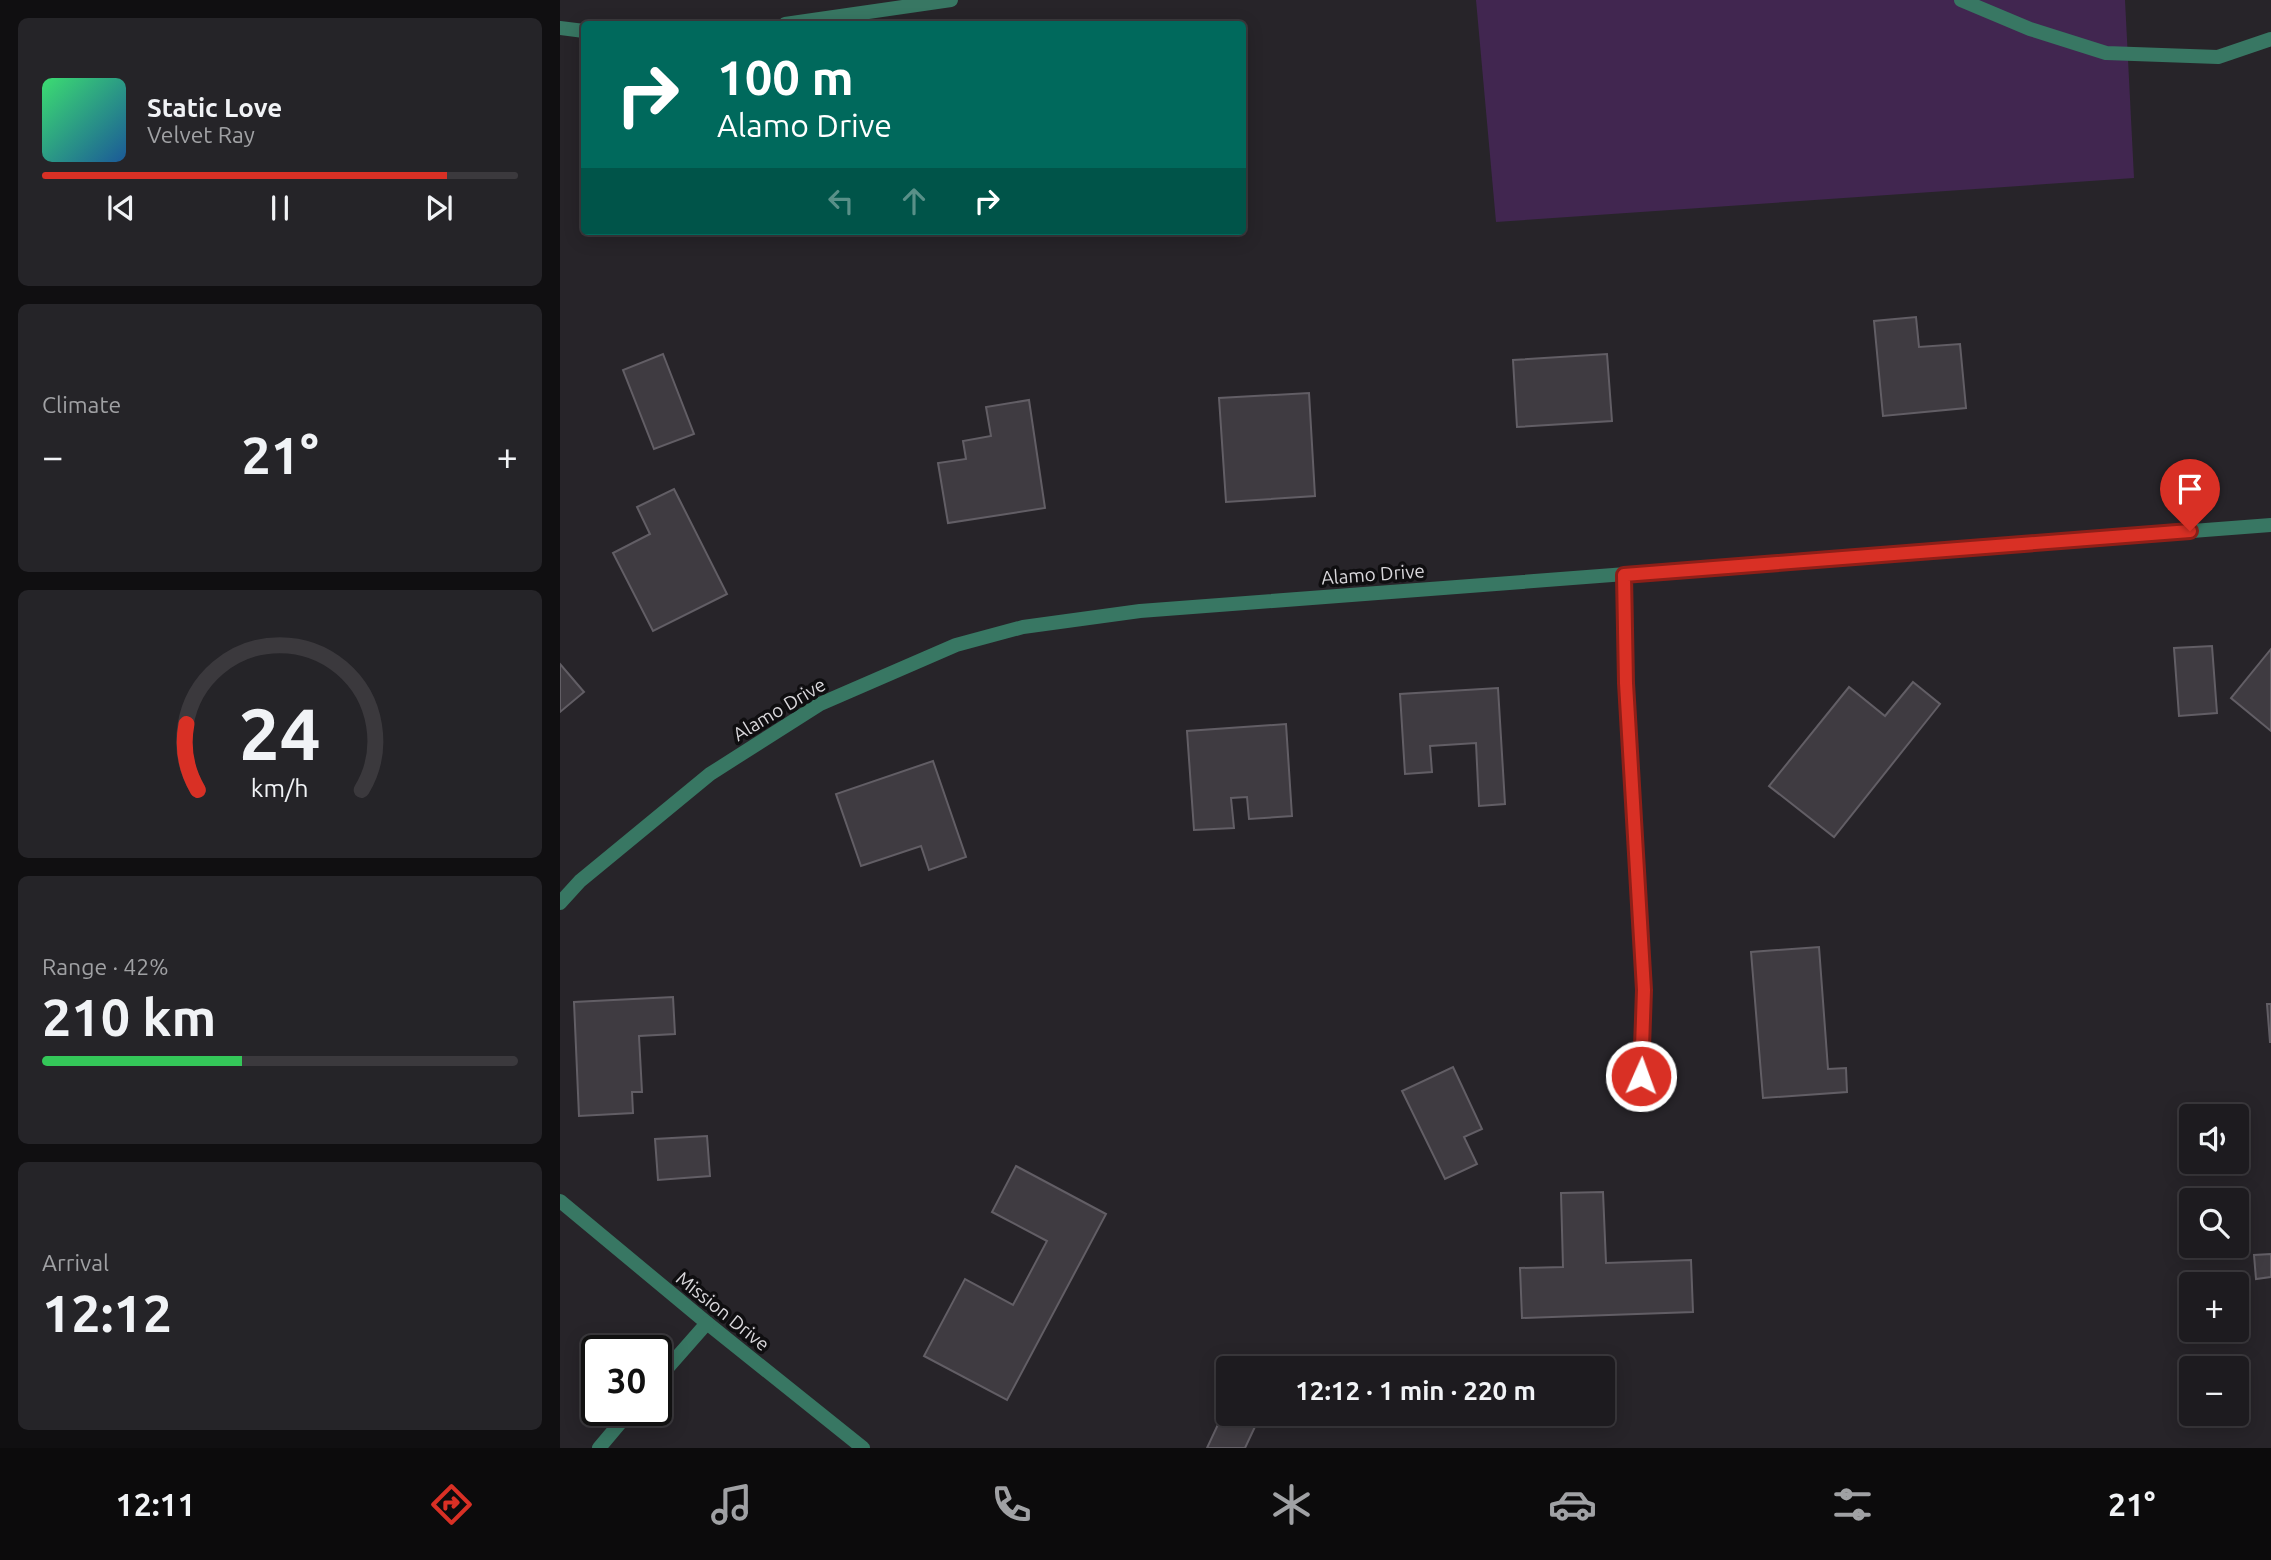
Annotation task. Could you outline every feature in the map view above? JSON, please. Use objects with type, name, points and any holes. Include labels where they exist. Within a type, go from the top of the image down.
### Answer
[{"type":"street","points":[[806,21],[951,0]]},
{"type":"street","points":[[1961,0],[2030,29],[2106,53],[2218,57],[2271,39]]},
{"type":"street","points":[[560,28],[581,31]]},
{"type":"street","name":"Alamo Drive","points":[[560,903],[580,881],[710,774],[820,704],[956,645],[1023,626],[1140,611],[2271,525]]},
{"type":"street","points":[[1624,575],[1626,683],[1644,990],[1641,1076]]},
{"type":"street","name":"Mission Drive","points":[[560,1201],[706,1323],[863,1448]]},
{"type":"street","points":[[672,1362],[706,1323]]},
{"type":"street","points":[[599,1448],[618,1426]]},
{"type":"shaded area","points":[[1476,0],[2125,0],[2134,178],[1496,222]]},
{"type":"building","points":[[1916,317],[1919,347],[1960,344],[1966,408],[1883,416],[1874,321]]},
{"type":"building","points":[[663,354],[694,434],[654,449],[623,370]]},
{"type":"building","points":[[1607,354],[1612,421],[1517,427],[1513,360]]},
{"type":"building","points":[[1309,393],[1315,496],[1226,502],[1219,398]]},
{"type":"building","points":[[1029,400],[1045,508],[948,523],[938,463],[966,459],[963,441],[991,436],[986,407]]},
{"type":"building","points":[[674,489],[727,594],[653,631],[613,553],[650,534],[637,507]]},
{"type":"building","points":[[2212,646],[2217,713],[2179,716],[2174,648]]},
{"type":"building","points":[[2271,649],[2271,731],[2231,698]]},
{"type":"building","points":[[560,664],[584,692],[560,712]]},
{"type":"building","points":[[1913,682],[1940,704],[1834,837],[1769,786],[1849,687],[1885,716]]},
{"type":"building","points":[[1498,688],[1505,804],[1479,806],[1476,743],[1430,746],[1432,772],[1405,774],[1400,694]]},
{"type":"building","points":[[1286,724],[1292,816],[1249,819],[1247,797],[1231,798],[1234,828],[1194,830],[1187,731]]},
{"type":"building","points":[[933,761],[966,857],[929,870],[921,846],[861,866],[836,794]]},
{"type":"building","points":[[1819,947],[1828,1069],[1846,1068],[1847,1092],[1763,1098],[1751,952]]},
{"type":"building","points":[[673,997],[675,1034],[639,1036],[642,1092],[632,1092],[633,1113],[579,1116],[574,1002]]},
{"type":"building","points":[[2267,1004],[2271,1004],[2271,1042],[2270,1042]]},
{"type":"building","points":[[1453,1067],[1482,1129],[1464,1137],[1477,1164],[1445,1179],[1402,1091]]},
{"type":"building","points":[[707,1136],[710,1176],[658,1180],[655,1139]]},
{"type":"building","points":[[1016,1166],[1106,1214],[1007,1400],[924,1356],[965,1279],[1013,1305],[1047,1241],[992,1212]]},
{"type":"building","points":[[1603,1192],[1606,1263],[1691,1260],[1693,1312],[1522,1318],[1520,1268],[1563,1267],[1561,1193]]},
{"type":"building","points":[[2271,1254],[2271,1277],[2256,1279],[2254,1255]]},
{"type":"building","points":[[1217,1426],[1255,1426],[1245,1448],[1207,1448]]},
{"type":"route","points":[[1641,1076],[1644,990],[1626,683],[1624,575],[2190,531]]}]
